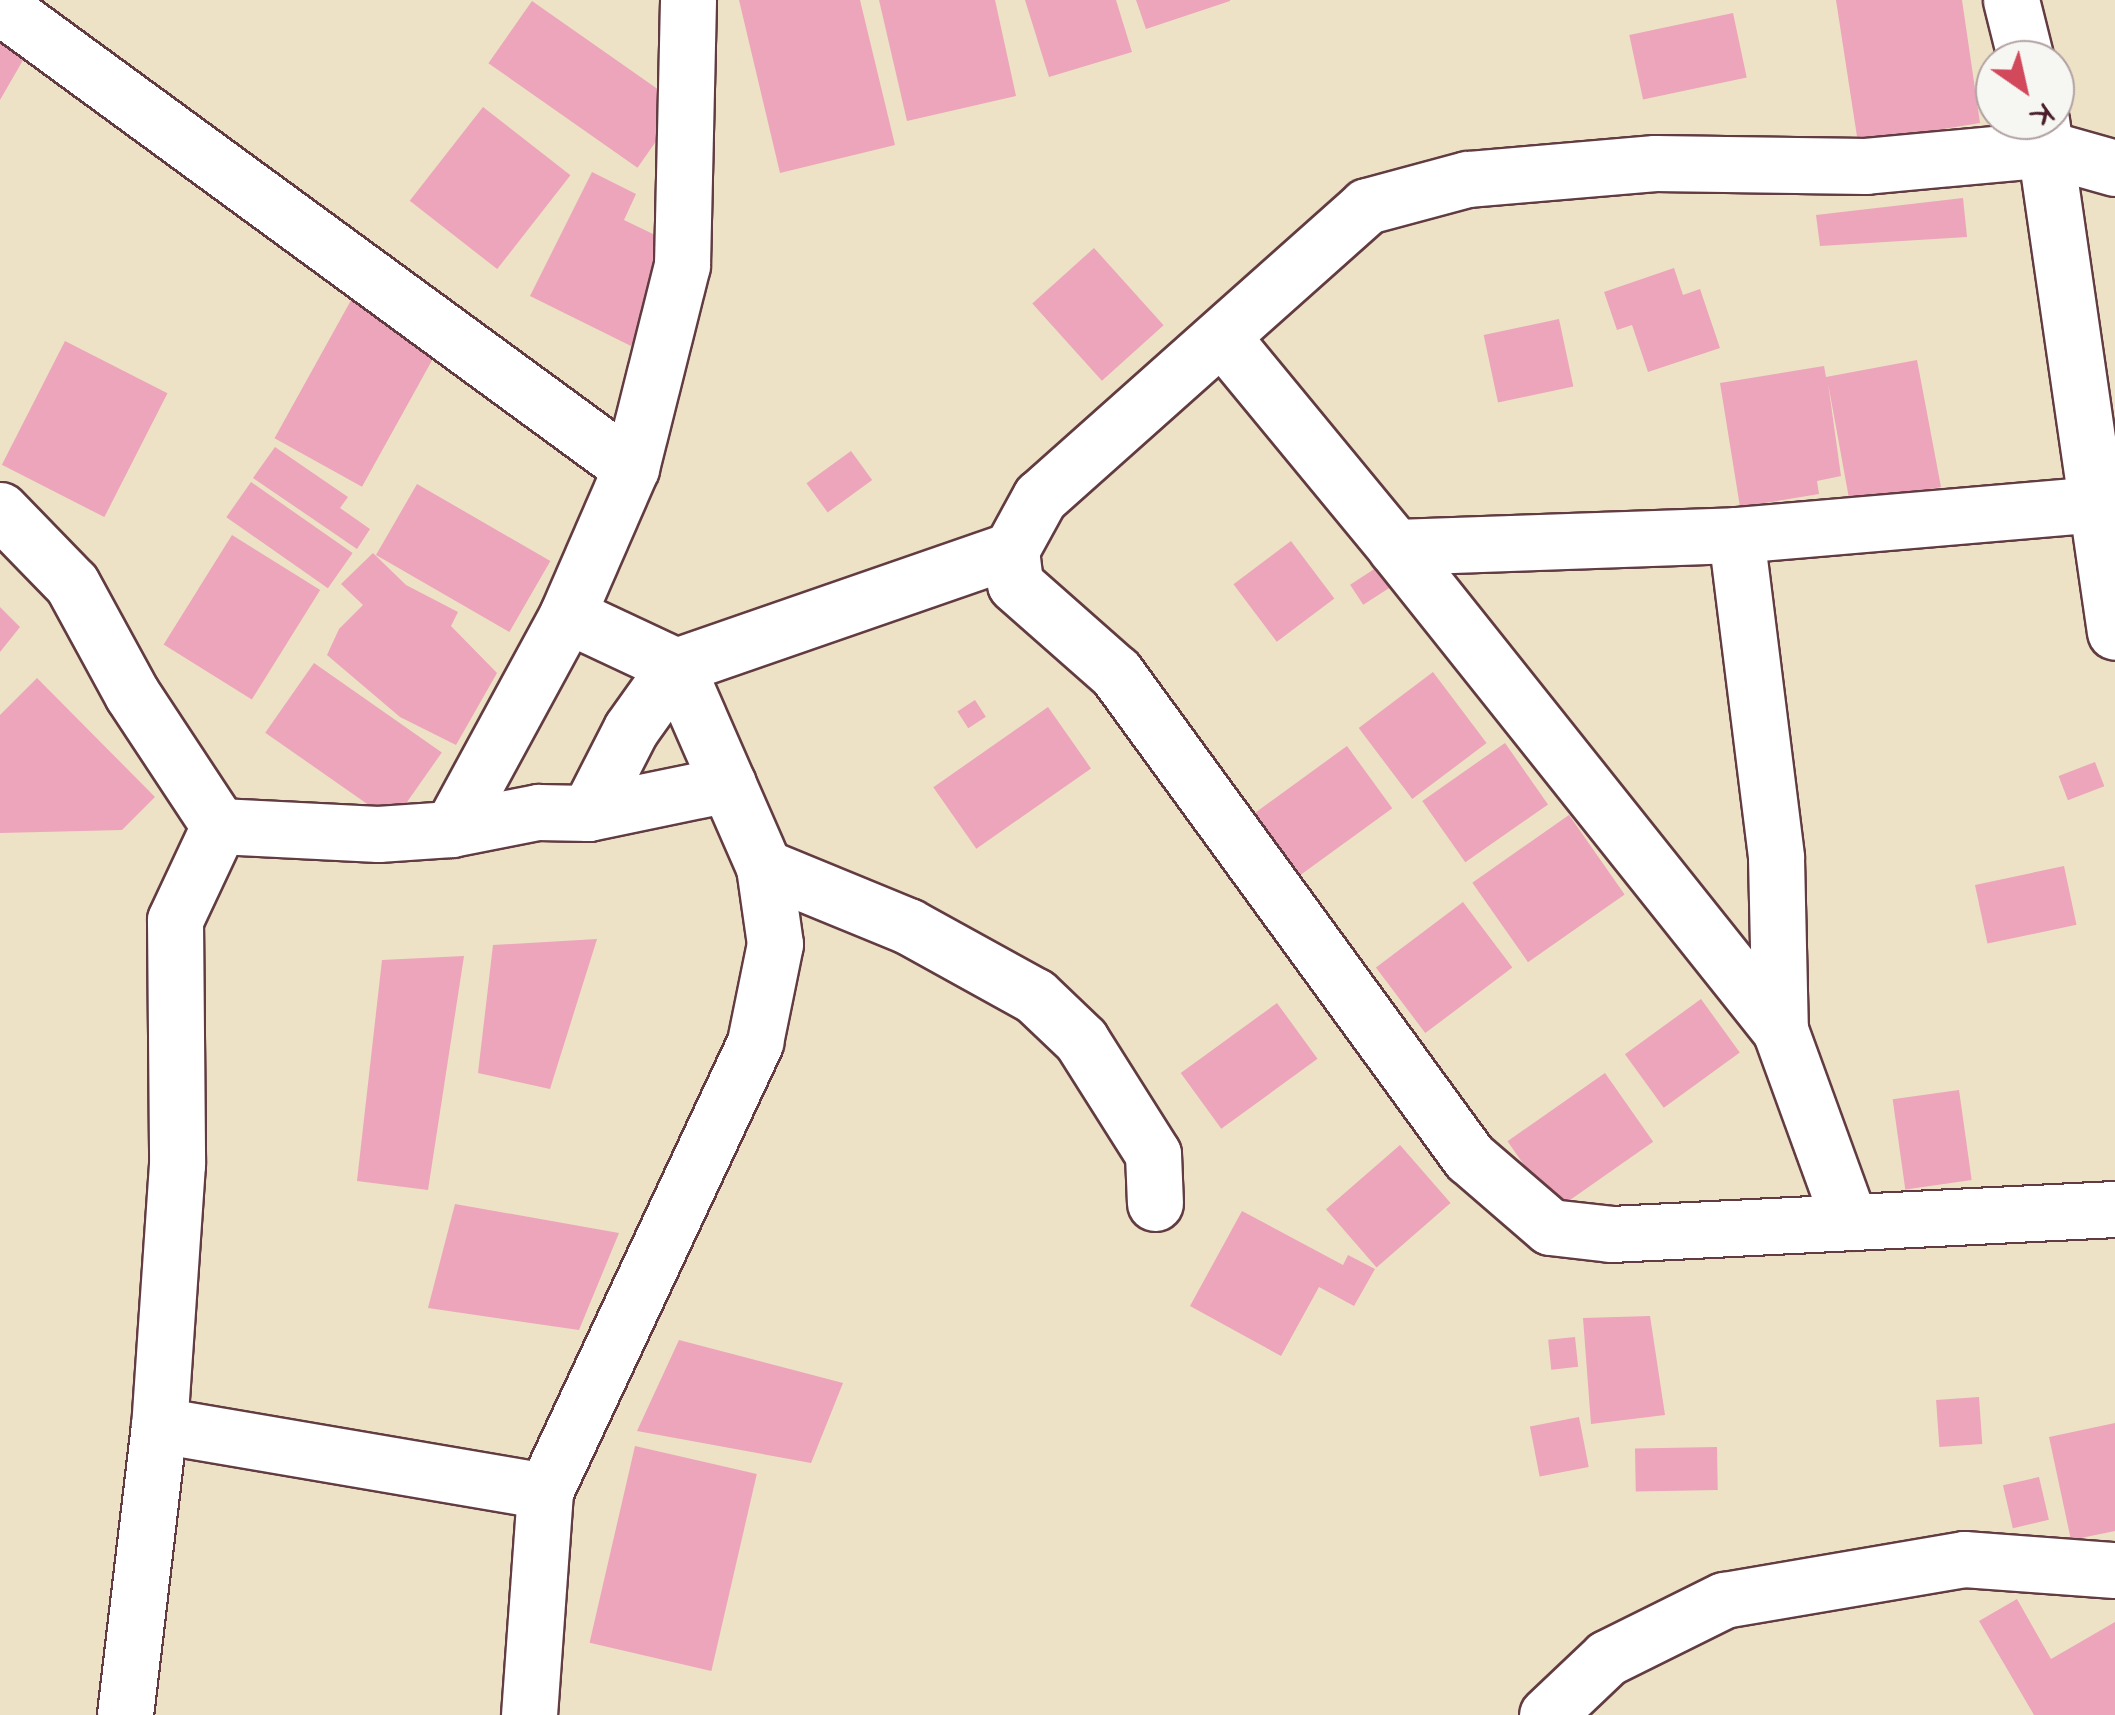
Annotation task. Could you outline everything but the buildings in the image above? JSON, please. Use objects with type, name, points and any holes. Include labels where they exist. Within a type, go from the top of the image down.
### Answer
[{"type":"street","points":[[450,828],[567,615],[631,468],[682,265],[688,0]]},
{"type":"street","points":[[2011,0],[2021,40]]},
{"type":"street","points":[[0,6],[631,468]]},
{"type":"street","points":[[2011,140],[1866,166],[1656,163],[1467,179],[1367,206],[1040,497],[1011,550],[1014,584],[1116,674],[1469,1157],[1550,1227],[1611,1234],[2115,1209]]},
{"type":"street","points":[[2045,140],[2091,440],[2094,504],[2115,632]]},
{"type":"street","points":[[2057,140],[2115,168]]},
{"type":"street","points":[[1222,337],[1395,547],[1780,1030],[1850,1222]]},
{"type":"street","points":[[1395,547],[1736,535],[2094,504]]},
{"type":"street","points":[[0,510],[72,584],[132,694],[219,826]]},
{"type":"street","points":[[1736,535],[1776,858],[1780,1030]]},
{"type":"street","points":[[588,812],[631,729],[676,666],[1011,550]]},
{"type":"street","points":[[529,1715],[544,1491],[755,1042],[775,944],[764,868],[676,666],[567,615]]},
{"type":"street","points":[[219,826],[378,834],[450,828],[538,812],[588,812],[728,784]]},
{"type":"street","points":[[124,1715],[159,1425],[177,1164],[174,920],[219,826]]},
{"type":"street","points":[[764,868],[908,926],[1035,996],[1081,1040],[1154,1154],[1155,1203]]},
{"type":"street","points":[[159,1425],[544,1491]]},
{"type":"street","points":[[1547,1715],[1607,1658],[1724,1600],[1964,1559],[2115,1570]]}]
